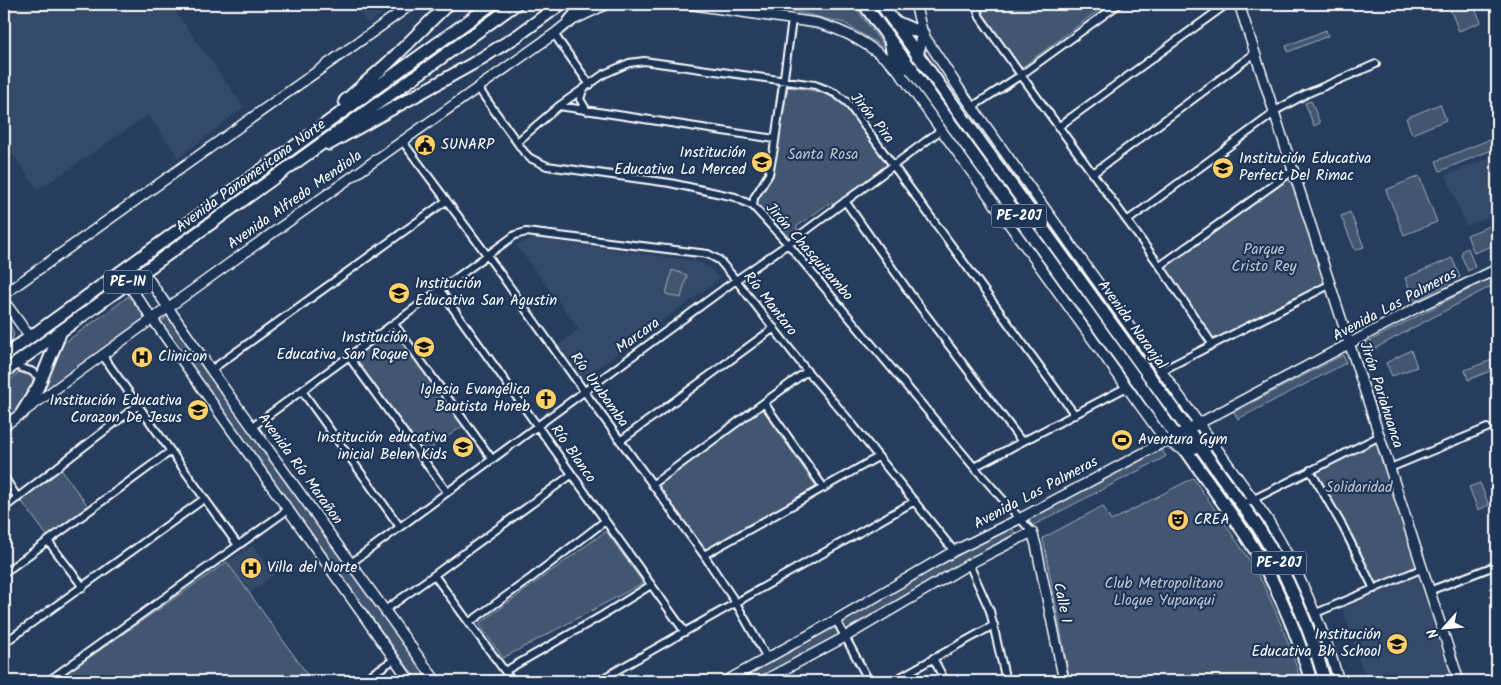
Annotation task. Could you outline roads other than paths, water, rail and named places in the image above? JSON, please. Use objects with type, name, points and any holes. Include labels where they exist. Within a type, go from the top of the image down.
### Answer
[{"type":"highway","points":[[293,147],[380,70],[448,4]]},
{"type":"highway","name":"Avenida Panamericana Norte","points":[[4,356],[492,4]]},
{"type":"highway","name":"Avenida Panamericana Norte","points":[[4,372],[516,4]]},
{"type":"highway","points":[[307,154],[347,135],[452,76],[517,36],[561,4]]},
{"type":"highway","points":[[569,22],[584,4]]},
{"type":"highway","name":"Avenida Naranjal","points":[[864,4],[912,68],[1170,438],[1187,452],[1245,534],[1287,610],[1311,681]]},
{"type":"highway","name":"Avenida Naranjal","points":[[881,4],[1188,429],[1273,552],[1289,581],[1299,605],[1325,681]]},
{"type":"highway","points":[[894,21],[923,34],[917,54]]},
{"type":"highway","points":[[889,37],[895,66],[912,68]]},
{"type":"highway","points":[[22,413],[32,399],[61,330]]},
{"type":"main road","points":[[4,294],[412,4]]},
{"type":"main road","name":"Avenida Alfredo Mendiola","points":[[4,426],[569,22],[607,4]]},
{"type":"main road","points":[[687,4],[792,20]]},
{"type":"main road","points":[[914,4],[923,34]]},
{"type":"main road","name":"Jirón Pariahuanca","points":[[1239,4],[1458,681]]},
{"type":"main road","name":"Avenida Naranjal","points":[[792,20],[817,23],[836,28],[854,36],[895,66],[1127,387],[1170,438]]},
{"type":"main road","name":"Avenida Naranjal","points":[[923,34],[972,107],[1199,423],[1284,546],[1316,613],[1339,681]]},
{"type":"main road","name":"Avenida Las Palmeras","points":[[726,681],[954,551],[1021,518],[1418,307],[1497,270]]},
{"type":"main road","name":"Avenida Río Marañon","points":[[143,272],[211,370],[436,681]]},
{"type":"main road","points":[[127,283],[410,681]]},
{"type":"main road","points":[[4,301],[30,337]]},
{"type":"main road","points":[[1187,452],[1199,446]]},
{"type":"main road","points":[[763,681],[969,564],[1032,532]]},
{"type":"main road","name":"Calle 1","points":[[1032,532],[1064,681]]},
{"type":"street","points":[[974,4],[980,16],[1021,75],[1160,266],[1213,345]]},
{"type":"street","points":[[972,107],[1021,75],[1119,4]]},
{"type":"street","points":[[1058,127],[1227,4]]},
{"type":"street","points":[[753,206],[754,198],[769,174],[792,20]]},
{"type":"street","points":[[554,34],[590,85]]},
{"type":"street","points":[[1092,174],[1256,53]]},
{"type":"street","name":"Jirón Pira","points":[[517,142],[559,106],[604,74],[629,63],[644,61],[784,80],[815,85],[835,93],[847,102],[1075,415]]},
{"type":"street","points":[[1127,221],[1274,112],[1306,94],[1376,64]]},
{"type":"street","name":"Jirón Chasquitambo","points":[[478,88],[530,158],[547,166],[670,184],[735,196],[753,206],[788,244],[1011,510],[1021,518],[1032,532]]},
{"type":"street","points":[[583,90],[580,99],[587,111]]},
{"type":"street","points":[[559,106],[775,139]]},
{"type":"street","name":"Marcara","points":[[351,563],[941,130]]},
{"type":"street","name":"Río Urubamba","points":[[403,142],[704,555],[736,604],[767,658]]},
{"type":"street","points":[[1160,266],[1294,170]]},
{"type":"street","points":[[211,370],[446,201]]},
{"type":"street","points":[[845,201],[920,307],[1022,442]]},
{"type":"street","name":"Río Mantaro","points":[[252,427],[515,235],[526,232],[708,254],[718,260],[736,280],[807,371],[954,551]]},
{"type":"street","points":[[1161,371],[1331,284]]},
{"type":"street","name":"Río Blanco","points":[[440,290],[685,632]]},
{"type":"street","points":[[394,324],[492,459]]},
{"type":"street","points":[[620,441],[774,328]]},
{"type":"street","points":[[103,356],[237,544]]},
{"type":"street","points":[[349,357],[447,492]]},
{"type":"street","points":[[21,368],[31,371],[41,378]]},
{"type":"street","points":[[652,485],[807,371]]},
{"type":"street","points":[[974,466],[1127,387]]},
{"type":"street","points":[[302,391],[400,527]]},
{"type":"street","points":[[764,403],[824,488]]},
{"type":"street","points":[[4,508],[138,405]]},
{"type":"street","points":[[1390,468],[1487,428]]},
{"type":"street","points":[[1242,505],[1380,436]]},
{"type":"street","points":[[4,573],[171,451]]},
{"type":"street","points":[[704,555],[878,456]]},
{"type":"street","points":[[1310,470],[1343,527],[1374,589]]},
{"type":"street","points":[[385,610],[572,474]]},
{"type":"street","points":[[4,477],[18,498]]},
{"type":"street","points":[[4,643],[204,499]]},
{"type":"street","points":[[598,681],[915,501]]},
{"type":"street","points":[[48,681],[237,544],[289,509]]},
{"type":"street","points":[[470,622],[605,521]]},
{"type":"street","points":[[48,541],[83,587]]},
{"type":"street","points":[[969,564],[983,594],[994,625],[1006,681]]},
{"type":"street","points":[[1429,591],[1497,565]]},
{"type":"street","points":[[1316,613],[1421,569]]},
{"type":"street","points":[[434,576],[512,681]]},
{"type":"street","points":[[504,670],[603,615],[651,585]]},
{"type":"street","points":[[836,620],[869,681]]},
{"type":"street","points":[[893,681],[994,625]]},
{"type":"street","points":[[933,658],[945,681]]},
{"type":"street","points":[[361,681],[395,659]]},
{"type":"place","name":"SUNARP","points":[[425,145]]},
{"type":"place","name":"Institución Educativa La Merced","points":[[762,162]]},
{"type":"place","name":"Institución Educativa Perfect Del Rimac","points":[[1223,168]]},
{"type":"place","name":"Institución Educativa San Agustin","points":[[399,293]]},
{"type":"place","name":"Institución Educativa San Roque","points":[[424,347]]},
{"type":"place","name":"Clinicon","points":[[142,357]]},
{"type":"place","name":"Iglesia Evangélica Bautista Horeb","points":[[546,399]]},
{"type":"place","name":"Institución Educativa Corazon De Jesus","points":[[198,410]]},
{"type":"place","name":"Aventura Gym","points":[[1122,440]]},
{"type":"place","name":"Institución educativa inicial Belen Kids","points":[[463,447]]},
{"type":"place","name":"CREA","points":[[1178,520]]},
{"type":"place","name":"Villa del Norte","points":[[251,568]]},
{"type":"place","name":"Institución Educativa Bh School","points":[[1397,644]]},
{"type":"park label","name":"Santa Rosa","points":[[823,155]]},
{"type":"park label","name":"Parque Cristo Rey","points":[[1264,258]]},
{"type":"park label","name":"Solidaridad","points":[[1359,488]]},
{"type":"park label","name":"Club Metropolitano Lloque Yupanqui","points":[[1164,592]]}]
